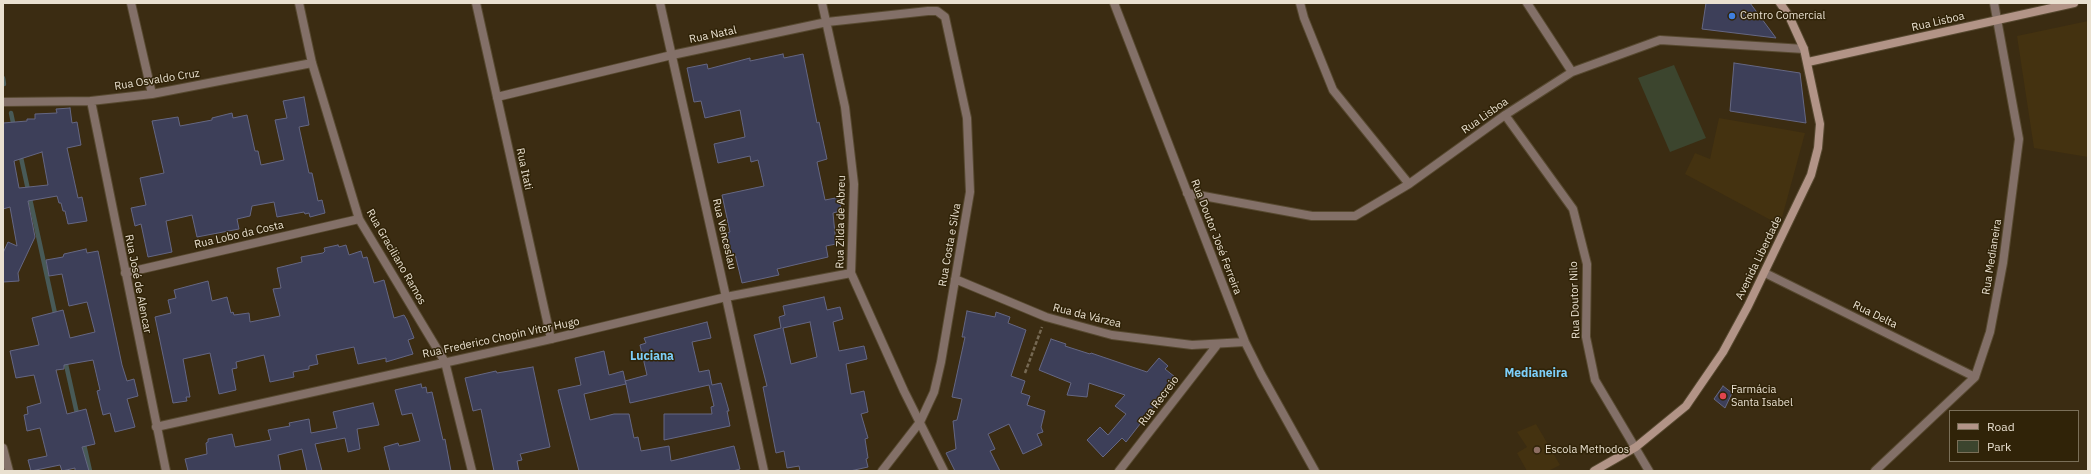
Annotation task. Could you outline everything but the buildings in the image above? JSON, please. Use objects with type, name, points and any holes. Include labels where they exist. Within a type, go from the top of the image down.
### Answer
[{"type":"main road","name":"Avenida Liberdade","points":[[1594,471],[1636,447],[1686,406],[1723,352],[1765,272],[1811,175],[1818,148],[1820,124],[1804,49],[1789,16],[1780,3]]},
{"type":"main road","name":"Rua Lisboa","points":[[1808,62],[2074,3]]},
{"type":"street","points":[[131,3],[152,94]]},
{"type":"street","name":"Rua Graciliano Ramos","points":[[300,3],[312,63],[359,219],[445,362],[472,471]]},
{"type":"street","name":"Rua Itati","points":[[476,3],[551,339]]},
{"type":"street","name":"Rua Venceslau","points":[[660,3],[764,471]]},
{"type":"street","name":"Rua Zilda de Abreu","points":[[822,3],[845,107],[854,184],[851,273],[944,471]]},
{"type":"street","name":"Rua Doutor José Ferreira","points":[[1114,3],[1245,342],[1315,471]]},
{"type":"street","points":[[1300,3],[1304,18],[1333,90],[1409,184]]},
{"type":"street","points":[[1527,3],[1572,72]]},
{"type":"street","name":"Rua Medianeira","points":[[1875,471],[1975,377],[1990,332],[2002,270],[2019,139],[1994,3]]},
{"type":"street","name":"Rua Natal","points":[[497,97],[672,55],[827,22],[937,11]]},
{"type":"street","name":"Rua Costa e Silva","points":[[882,471],[920,422],[934,392],[941,362],[970,192],[967,118],[945,17],[937,11]]},
{"type":"street","name":"Rua Lisboa","points":[[1187,193],[1312,216],[1355,216],[1409,184],[1505,115],[1572,72],[1660,40],[1804,49]]},
{"type":"street","name":"Rua Osvaldo Cruz","points":[[3,102],[91,101],[152,94],[312,63]]},
{"type":"street","name":"Rua José de Alencar","points":[[91,101],[166,471]]},
{"type":"street","name":"Rua Doutor Nilo","points":[[1505,115],[1573,209],[1587,264],[1586,336],[1595,380],[1649,471]]},
{"type":"street","name":"Rua Lobo da Costa","points":[[125,272],[359,219]]},
{"type":"street","name":"Rua Delta","points":[[1765,272],[1975,377]]},
{"type":"street","name":"Rua Frederico Chopin Vitor Hugo","points":[[156,427],[551,339],[726,297],[851,273]]},
{"type":"street","name":"Rua da Várzea","points":[[955,279],[1046,317],[1112,335],[1192,344],[1245,342]]},
{"type":"street","name":"Rua Recreio","points":[[1119,471],[1217,344]]},
{"type":"street","points":[[3,448],[9,471]]},
{"type":"path","points":[[1025,373],[1046,317]]},
{"type":"shaded area","points":[[2088,21],[2088,157],[2034,148],[2017,36]]},
{"type":"shaded area","points":[[1719,118],[1805,133],[1780,225],[1685,174],[1695,153],[1710,159]]},
{"type":"shaded area","name":"Escola Methodos","points":[[1536,424],[1560,465],[1548,471],[1527,471],[1517,453],[1527,447],[1517,432]]},
{"type":"green space","points":[[1674,65],[1706,138],[1670,152],[1638,78]]},
{"type":"waterway","points":[[3,78],[4,84]]},
{"type":"waterway","points":[[11,113],[14,127]]},
{"type":"waterway","points":[[20,153],[56,318]]},
{"type":"waterway","points":[[65,360],[78,418]]},
{"type":"waterway","points":[[83,440],[90,471]]},
{"type":"place","name":"Centro Comercial","points":[[1732,16]]},
{"type":"place","name":"Farmácia Santa Isabel","points":[[1723,396]]},
{"type":"place","name":"Escola Methodos","points":[[1537,450]]},
{"type":"district","name":"Luciana","points":[[652,357]]},
{"type":"district","name":"Medianeira","points":[[1536,374]]}]
